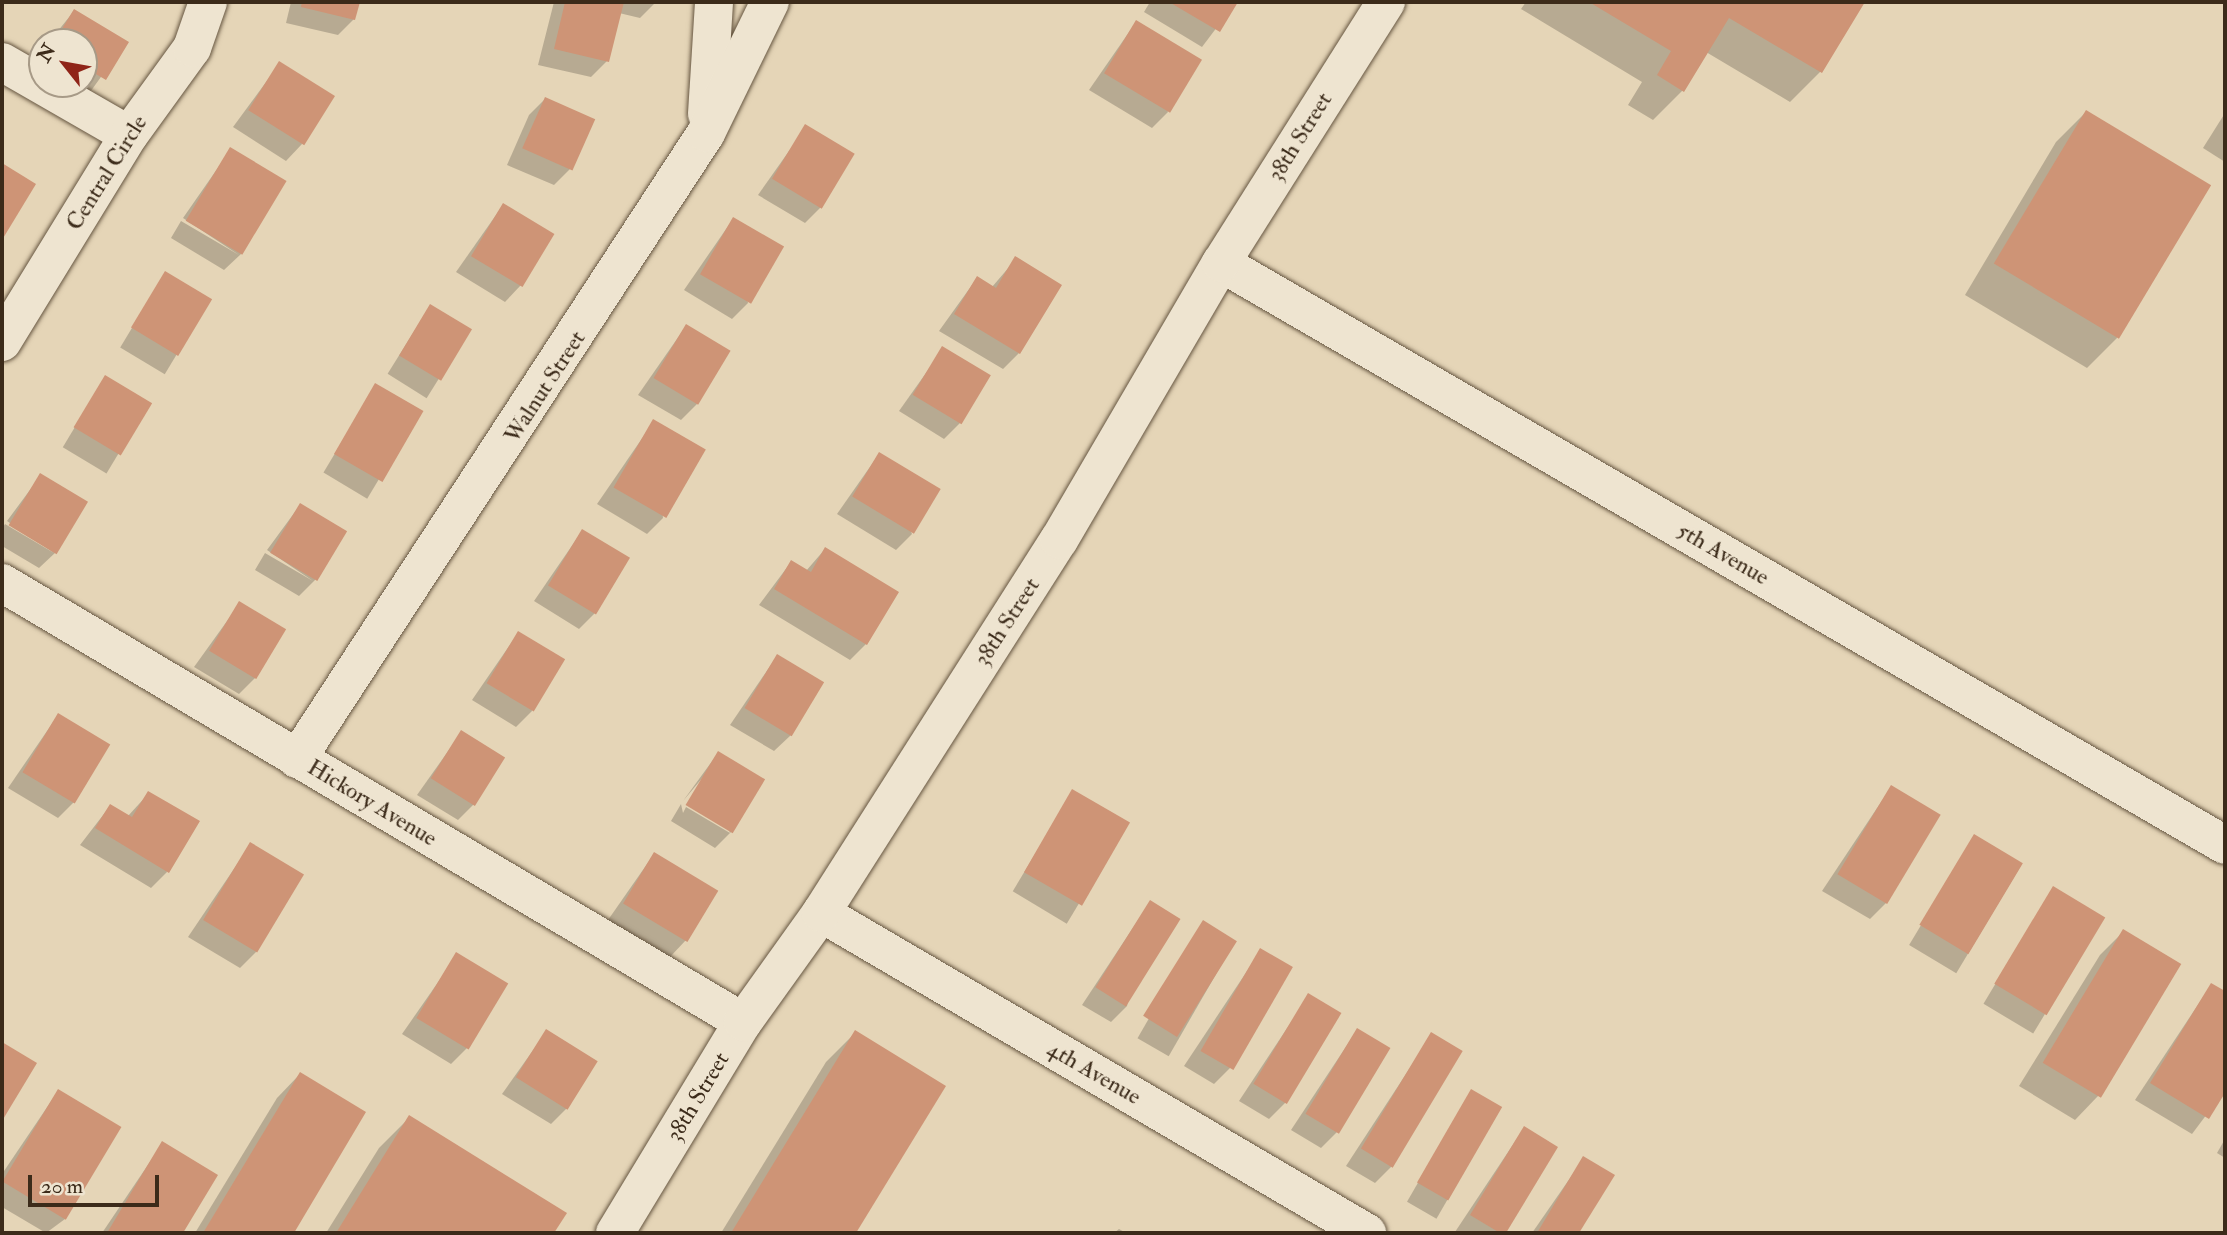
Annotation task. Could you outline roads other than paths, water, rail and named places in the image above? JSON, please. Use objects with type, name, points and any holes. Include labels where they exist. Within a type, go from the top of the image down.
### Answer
[{"type":"street","name":"Central Circle","points":[[2,342],[129,135],[192,48],[208,2]]},
{"type":"street","points":[[706,134],[714,2]]},
{"type":"street","name":"Walnut Street","points":[[297,758],[706,134],[770,2]]},
{"type":"street","name":"38th Street","points":[[615,1233],[743,1022],[821,913],[1059,540],[1221,263],[1386,2]]},
{"type":"street","points":[[2,62],[129,135]]},
{"type":"street","name":"5th Avenue","points":[[1221,263],[2225,845]]},
{"type":"street","name":"Hickory Avenue","points":[[2,583],[743,1022]]},
{"type":"street","name":"4th Avenue","points":[[821,913],[1367,1233]]}]
